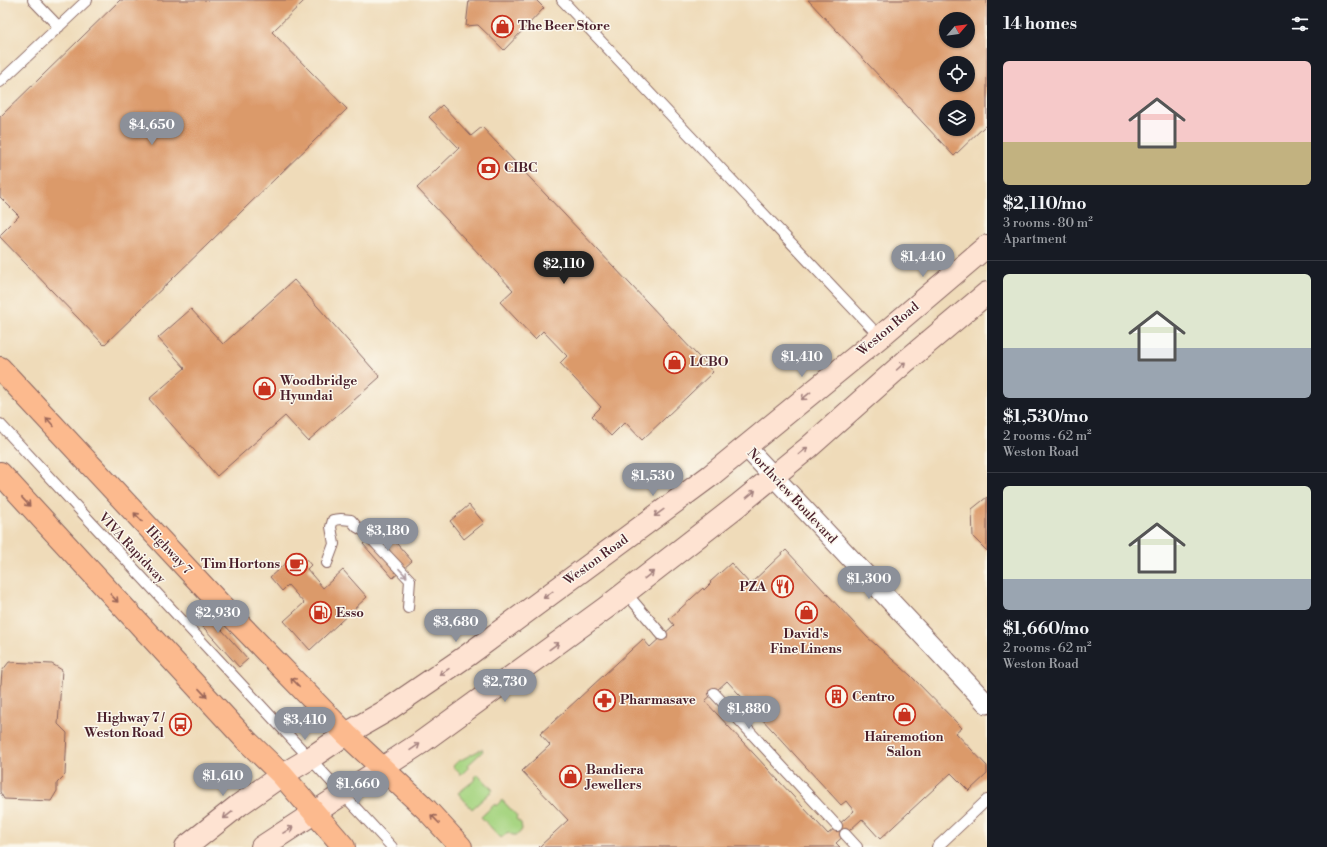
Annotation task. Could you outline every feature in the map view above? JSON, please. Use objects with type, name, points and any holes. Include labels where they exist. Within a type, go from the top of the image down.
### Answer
[{"type":"main road","name":"Weston Road","points":[[186,847],[239,805],[282,775],[346,734],[386,711],[468,655],[710,476],[880,337],[987,246]]},
{"type":"main road","points":[[262,847],[419,744],[626,593],[808,448],[906,361],[987,292]]},
{"type":"main road","name":"Highway 7","points":[[0,368],[218,603],[346,734],[427,810],[462,847]]},
{"type":"main road","points":[[0,473],[246,740],[282,775],[344,847]]},
{"type":"street","name":"Northview Boulevard","points":[[745,446],[987,704]]},
{"type":"lane","points":[[32,0],[59,27]]},
{"type":"lane","points":[[0,82],[87,0]]},
{"type":"lane","points":[[562,0],[880,337]]},
{"type":"lane","name":"VIVA Rapidway","points":[[0,424],[392,847]]},
{"type":"lane","points":[[326,563],[334,544],[331,527],[333,520],[351,520],[357,527],[364,531],[410,580],[408,608]]},
{"type":"lane","points":[[626,593],[662,635]]},
{"type":"lane","points":[[714,693],[837,826]]},
{"type":"lane","points":[[937,847],[987,800]]},
{"type":"lane","points":[[845,834],[857,847]]},
{"type":"green space","points":[[482,749],[483,751],[468,765],[469,767],[461,775],[453,766],[457,762]]},
{"type":"green space","points":[[478,774],[493,790],[472,809],[458,793],[476,779],[475,777]]},
{"type":"green space","points":[[502,800],[517,816],[516,819],[521,823],[522,829],[516,835],[512,835],[508,832],[501,838],[481,817],[495,804],[496,806]]},
{"type":"building","points":[[120,0],[305,0],[272,32],[347,109],[104,345],[0,237],[0,235],[19,216],[0,197],[0,117]]},
{"type":"building","name":"The Beer Store","points":[[469,0],[536,0],[544,8],[504,50],[478,25],[466,26]]},
{"type":"building","points":[[808,0],[987,0],[987,124],[975,136],[975,100],[939,100],[939,136],[975,136],[954,156]]},
{"type":"building","points":[[442,105],[471,136],[482,127],[713,372],[642,440],[625,422],[611,436],[592,416],[601,407],[560,363],[567,356],[543,331],[535,339],[500,302],[513,290],[417,188],[459,148],[429,117]]},
{"type":"building","name":"Woodbridge Hyundai","points":[[294,280],[380,377],[308,441],[285,416],[217,476],[149,399],[185,368],[158,338],[191,309],[223,344]]},
{"type":"building","points":[[987,497],[987,551],[973,537],[972,509]]},
{"type":"building","points":[[469,505],[484,523],[464,539],[450,521]]},
{"type":"building","points":[[382,527],[412,561],[393,578],[363,544]]},
{"type":"building","name":"Centro","points":[[786,550],[867,637],[910,675],[962,728],[956,733],[987,766],[987,774],[969,791],[951,773],[880,839],[862,819],[836,843],[840,847],[539,847],[568,820],[522,771],[550,745],[540,734],[643,639],[650,647],[674,625],[669,619],[703,588],[704,590],[711,583],[710,582],[731,563],[750,584]],"holes":[[[727,681],[841,805],[846,801],[854,811],[828,834],[705,701]]]},
{"type":"building","points":[[299,551],[311,565],[307,569],[323,588],[343,570],[367,597],[310,650],[284,621],[304,603],[288,585],[282,591],[270,577]]},
{"type":"building","points":[[197,602],[248,659],[239,667],[188,610]]},
{"type":"building","points":[[9,662],[52,664],[62,670],[58,724],[67,733],[65,775],[57,783],[57,791],[51,801],[4,799],[0,792],[0,686],[2,671]]},
{"type":"place","name":"The Beer Store","points":[[503,26]]},
{"type":"place","name":"CIBC","points":[[489,168]]},
{"type":"place","name":"LCBO","points":[[675,362]]},
{"type":"place","name":"Woodbridge Hyundai","points":[[265,388]]},
{"type":"place","name":"Tim Hortons","points":[[296,564]]},
{"type":"place","name":"PZA","points":[[782,587]]},
{"type":"place","name":"David's Fine Linens","points":[[806,612]]},
{"type":"place","name":"Esso","points":[[321,613]]},
{"type":"place","name":"Centro","points":[[836,697]]},
{"type":"place","name":"Pharmasave","points":[[604,700]]},
{"type":"place","name":"Hairemotion Salon","points":[[904,715]]},
{"type":"place","name":"Highway 7 / Weston Road","points":[[180,725]]},
{"type":"place","name":"Bandiera Jewellers","points":[[570,777]]}]
